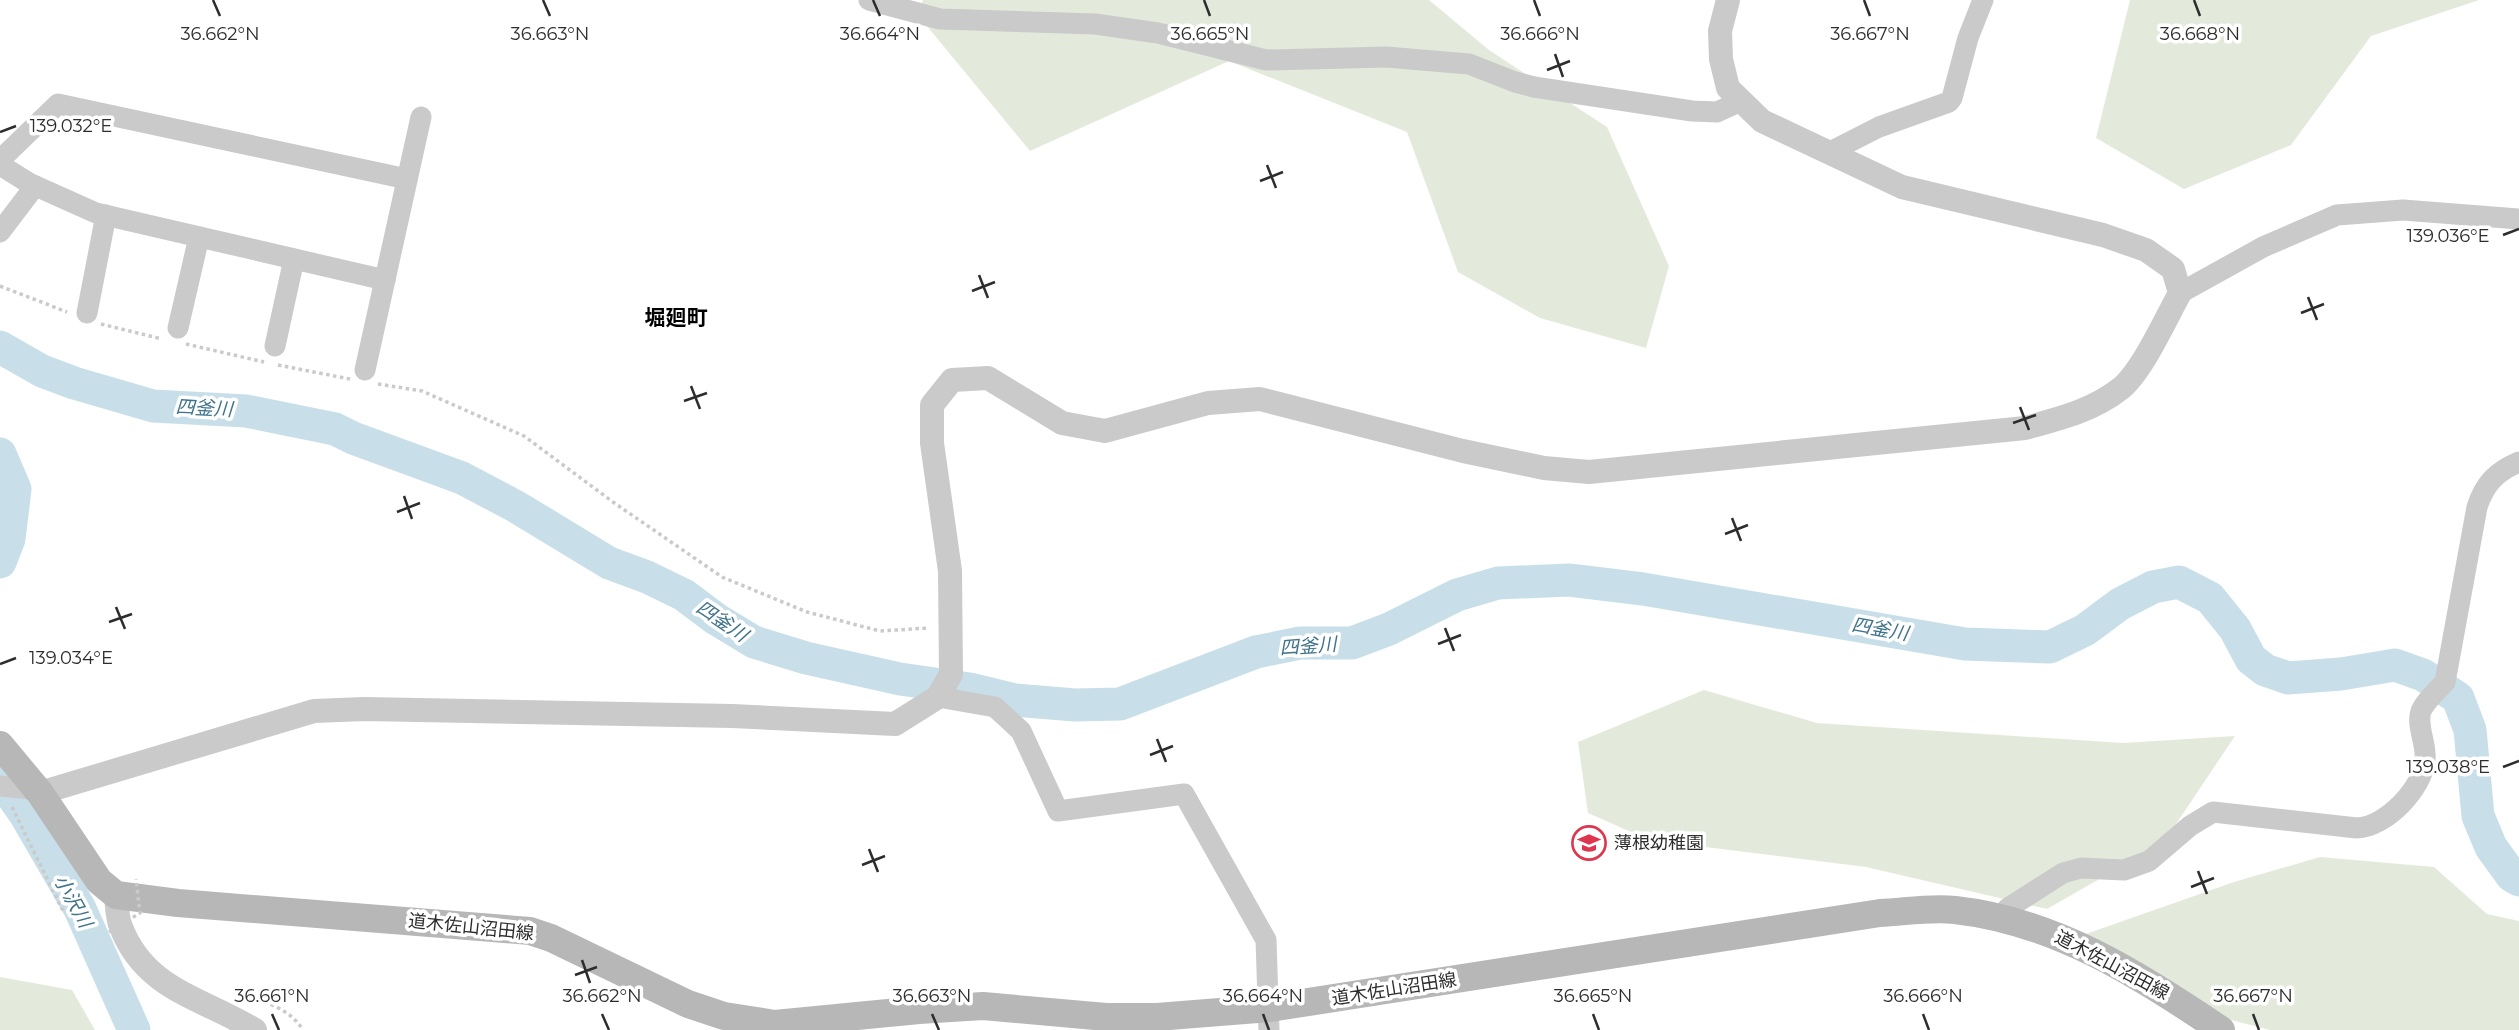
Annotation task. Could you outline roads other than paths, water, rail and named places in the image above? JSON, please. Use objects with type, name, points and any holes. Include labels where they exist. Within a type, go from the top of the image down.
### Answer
[{"type":"main road","points":[[0,745],[99,881],[115,889]]},
{"type":"main road","name":"道木佐山沼田線","points":[[115,889],[178,902],[530,930],[688,1004],[724,1016],[775,1024],[983,1006],[1106,1017],[1137,1024],[1269,1019],[1880,913],[1951,909],[2000,918],[2061,936],[2154,984],[2221,1030]]},
{"type":"street","points":[[869,0],[940,19],[1095,23],[1158,33],[1266,60],[1386,57],[1469,64],[1534,87],[1692,111],[1717,112],[1741,101]]},
{"type":"street","points":[[1728,0],[1720,31],[1721,59],[1728,88],[1762,121],[1902,187],[2104,235],[2146,250],[2174,270],[2180,293]]},
{"type":"street","points":[[1828,153],[1879,127],[1949,102],[1975,15],[1983,0]]},
{"type":"street","points":[[385,280],[96,213],[35,186],[0,162],[58,104],[407,179]]},
{"type":"street","points":[[364,378],[421,117]]},
{"type":"street","points":[[0,232],[35,186]]},
{"type":"street","points":[[3,789],[35,791],[314,710],[732,716],[895,724],[938,697],[951,674],[950,571],[932,443],[932,405],[952,380],[988,378],[1062,423],[1105,431],[1208,403],[1260,399],[1463,451],[1544,468],[1589,472],[2025,428],[2078,413],[2120,388],[2127,381],[2180,293],[2263,247],[2337,215],[2403,210],[2519,219]]},
{"type":"street","points":[[85,317],[106,215]]},
{"type":"street","points":[[173,336],[199,237]]},
{"type":"street","points":[[275,346],[294,259]]},
{"type":"street","points":[[2000,918],[2008,908],[2063,873],[2081,868],[2124,870],[2149,861],[2190,826],[2213,812],[2357,828],[2374,824],[2391,813],[2416,787],[2423,771],[2425,751],[2420,718],[2428,700],[2445,682],[2479,499],[2485,485],[2519,461]]},
{"type":"street","points":[[938,697],[995,707],[1021,731],[1058,811],[1184,794],[1266,940],[1269,1019]]},
{"type":"street","points":[[115,889],[120,925],[138,958],[151,974],[169,988],[233,1017],[254,1030]]},
{"type":"waterway","name":"四釜川","points":[[0,347],[42,371],[153,406],[246,411],[335,429],[462,478],[515,506],[609,563],[684,595],[754,642],[806,658],[900,679],[970,689],[1015,700],[1075,705],[1120,704],[1256,652],[1300,643],[1352,643],[1389,629],[1457,595],[1498,583],[1569,580],[1643,589],[1965,644],[2050,647],[2085,630],[2120,604],[2153,587],[2179,582],[2210,598],[2235,629],[2251,659],[2265,670],[2288,678],[2341,674],[2395,665],[2423,675],[2458,698],[2470,730],[2478,816],[2491,847],[2512,876],[2519,880]]},
{"type":"waterway","name":"小沢川","points":[[0,454],[15,489],[9,539],[0,562]]},
{"type":"waterway","name":"小沢川","points":[[0,778],[25,814],[80,909],[134,1030]]},
{"type":"place","name":"薄根幼稚園","points":[[1589,843]]},
{"type":"district","name":"堀廻町","points":[[676,317]]}]
